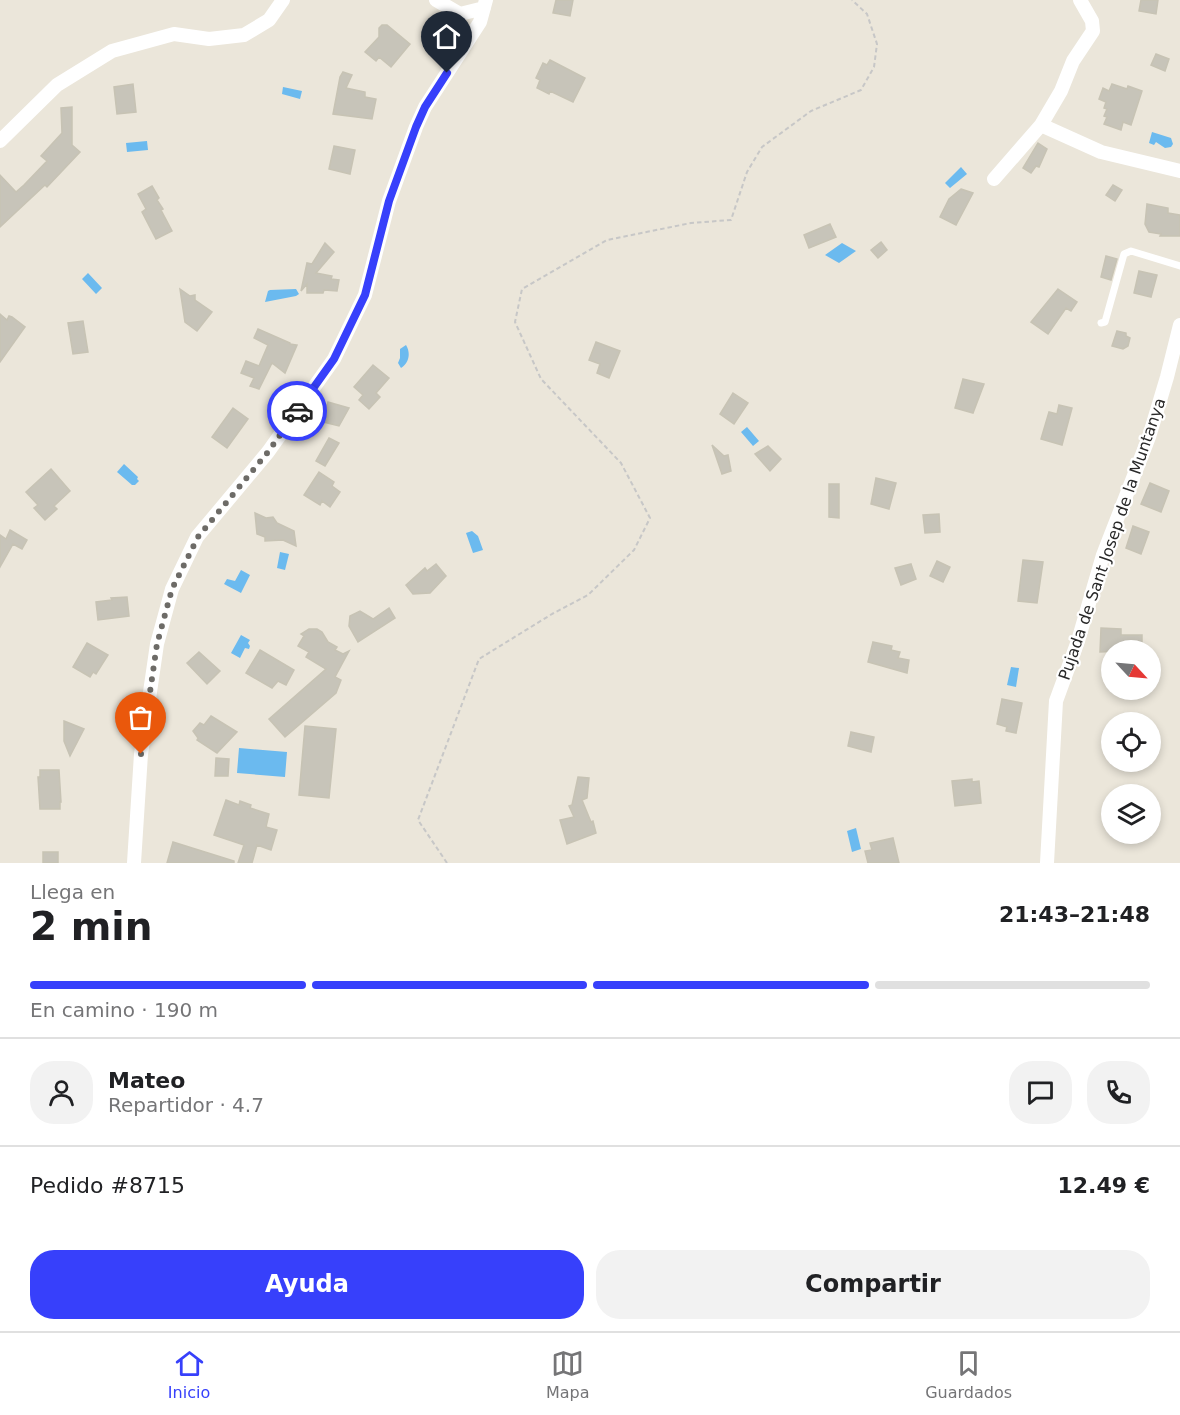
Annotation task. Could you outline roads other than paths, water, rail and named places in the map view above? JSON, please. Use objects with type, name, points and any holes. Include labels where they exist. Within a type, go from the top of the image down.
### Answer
[{"type":"street","points":[[0,141],[57,85],[112,51],[174,34],[209,39],[244,35],[269,20],[283,0]]},
{"type":"street","points":[[436,0],[460,14],[485,4]]},
{"type":"street","points":[[994,179],[1041,125],[1061,91],[1073,61],[1093,31],[1092,21],[1080,0]]},
{"type":"street","points":[[134,863],[141,754],[157,644],[172,589],[198,537],[268,452],[334,359],[365,295],[389,201],[416,127],[425,107],[480,22],[485,4]]},
{"type":"street","points":[[1041,125],[1101,152],[1180,171]]},
{"type":"street","name":"Pujada de Sant Josep de la Muntanya","points":[[1047,863],[1056,701],[1078,641],[1103,555],[1149,437],[1178,350],[1180,325]]},
{"type":"lane","points":[[1101,323],[1105,322],[1110,307],[1124,254],[1131,251],[1180,266]]},
{"type":"water","points":[[283,87],[302,91],[300,99],[282,94]]},
{"type":"water","points":[[1152,132],[1171,138],[1173,144],[1171,147],[1165,148],[1156,142],[1154,145],[1149,143]]},
{"type":"water","points":[[147,141],[148,150],[127,152],[126,143]]},
{"type":"water","points":[[961,167],[967,174],[950,188],[945,183]]},
{"type":"water","points":[[842,243],[856,251],[839,263],[825,255]]},
{"type":"water","points":[[88,273],[102,288],[96,294],[82,279]]},
{"type":"water","points":[[296,289],[299,294],[296,296],[265,302],[270,290]]},
{"type":"water","points":[[406,345],[408,358],[401,368],[398,363],[400,349]]},
{"type":"water","points":[[747,427],[759,441],[753,446],[741,432]]},
{"type":"water","points":[[124,464],[138,477],[139,481],[135,485],[117,472]]},
{"type":"water","points":[[472,531],[478,536],[483,550],[473,553],[466,533]]},
{"type":"water","points":[[280,552],[289,554],[285,570],[277,568]]},
{"type":"water","points":[[241,570],[250,575],[241,593],[224,584],[227,579],[235,581]]},
{"type":"water","points":[[241,635],[250,640],[248,643],[250,646],[249,649],[245,648],[240,658],[231,653]]},
{"type":"water","points":[[1011,667],[1019,668],[1016,687],[1007,685]]},
{"type":"water","points":[[239,748],[287,752],[285,777],[237,773]]},
{"type":"water","points":[[856,828],[861,849],[852,852],[847,831]]}]
